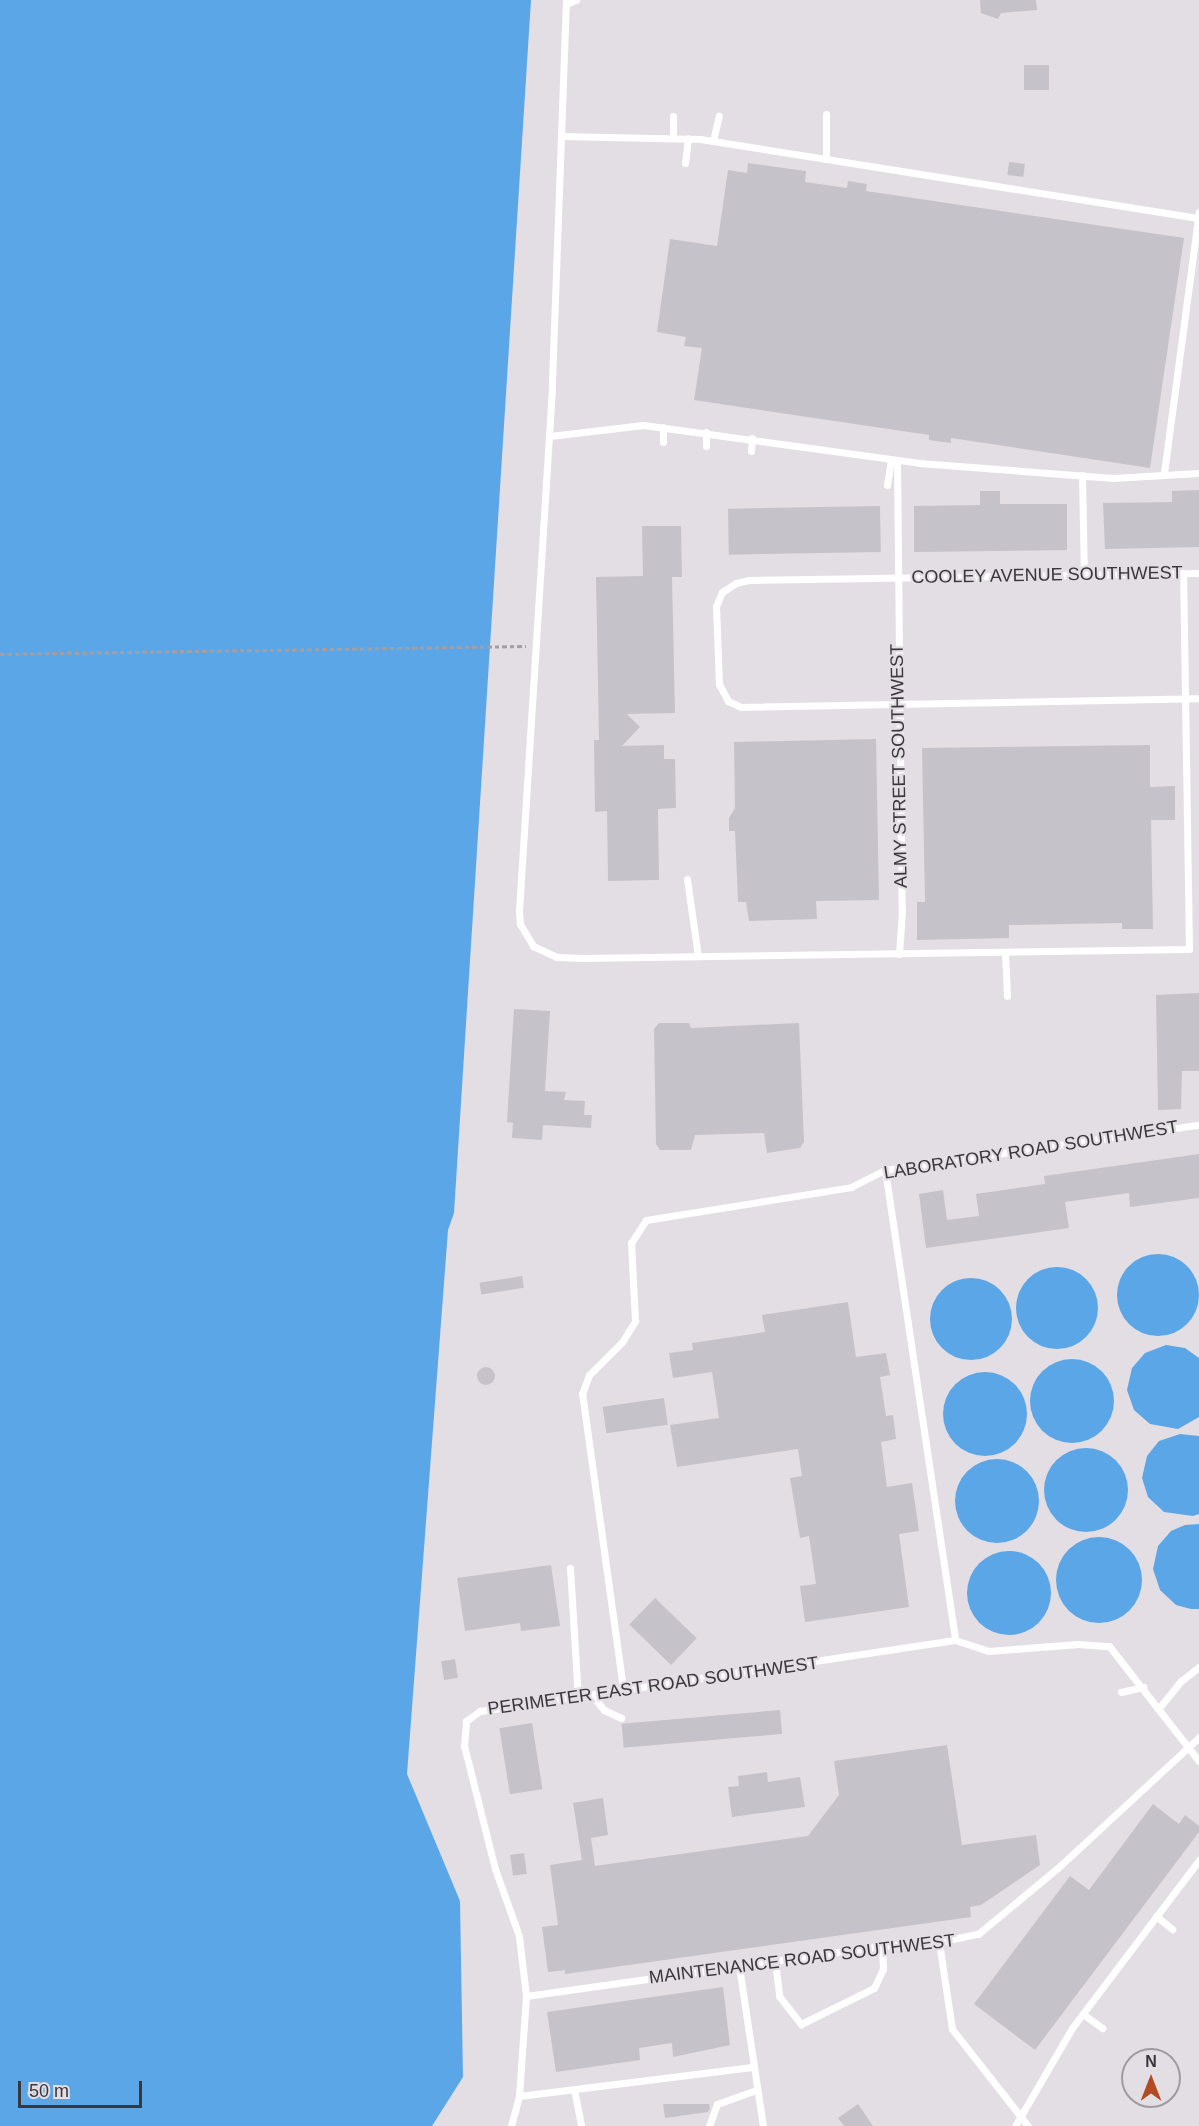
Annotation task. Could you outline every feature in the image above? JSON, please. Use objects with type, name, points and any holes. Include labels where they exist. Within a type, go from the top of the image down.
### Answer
[{"type":"lane","points":[[576,0],[566,2],[549,436],[520,924],[533,946],[557,957],[644,960],[698,956],[1199,949]]},
{"type":"lane","points":[[826,114],[826,159]]},
{"type":"lane","points":[[673,116],[673,137]]},
{"type":"lane","points":[[713,141],[719,116]]},
{"type":"lane","points":[[561,136],[673,137],[713,141],[1199,215],[1164,473]]},
{"type":"lane","points":[[685,163],[688,138]]},
{"type":"lane","points":[[1189,288],[1199,290]]},
{"type":"lane","points":[[549,436],[642,425],[752,438],[894,459],[1082,475],[1199,473]]},
{"type":"lane","points":[[663,428],[663,442]]},
{"type":"lane","points":[[706,432],[706,446]]},
{"type":"lane","points":[[751,451],[752,438]]},
{"type":"lane","points":[[887,485],[894,459]]},
{"type":"lane","name":"ALMY STREET SOUTHWEST","points":[[894,459],[902,911],[899,954]]},
{"type":"lane","points":[[1082,475],[1084,574]]},
{"type":"lane","points":[[1183,573],[1189,949]]},
{"type":"lane","name":"COOLEY AVENUE SOUTHWEST","points":[[1199,573],[736,583],[722,592],[717,601],[718,679],[724,696],[741,707],[1199,698]]},
{"type":"lane","points":[[687,879],[698,956]]},
{"type":"lane","points":[[1005,953],[1007,996]]},
{"type":"lane","name":"LABORATORY ROAD SOUTHWEST","points":[[623,1688],[582,1394],[589,1375],[622,1342],[635,1321],[632,1243],[636,1231],[657,1216],[851,1187],[885,1170],[1199,1125]]},
{"type":"lane","points":[[885,1170],[955,1640]]},
{"type":"lane","points":[[570,1568],[578,1697]]},
{"type":"lane","name":"PERIMETER EAST ROAD SOUTHWEST","points":[[511,2126],[519,2096],[526,1996],[519,1936],[478,1809],[463,1733],[466,1721],[480,1711],[955,1640],[987,1652],[1078,1644],[1109,1646],[1199,1761]]},
{"type":"lane","points":[[1159,1708],[1181,1681],[1199,1667]]},
{"type":"lane","points":[[1121,1692],[1143,1687]]},
{"type":"lane","points":[[591,1694],[604,1710],[621,1718]]},
{"type":"lane","name":"MAINTENANCE ROAD SOUTHWEST","points":[[526,1996],[882,1946],[939,1942],[978,1934],[1005,1913],[1199,1737]]},
{"type":"lane","points":[[1015,2126],[1083,2014],[1199,1860]]},
{"type":"lane","points":[[1156,1916],[1172,1929]]},
{"type":"lane","points":[[939,1942],[952,2029],[1005,2100],[1021,2115],[1028,2126]]},
{"type":"lane","points":[[775,1961],[779,1996],[801,2024],[874,1988],[883,1969],[882,1946]]},
{"type":"lane","points":[[739,1966],[752,2067],[763,2126]]},
{"type":"lane","points":[[1083,2014],[1102,2028]]},
{"type":"lane","points":[[519,2096],[752,2067]]},
{"type":"lane","points":[[574,2089],[581,2126]]},
{"type":"lane","points":[[710,2126],[717,2104],[756,2090]]},
{"type":"path","points":[[0,654],[512,645]]},
{"type":"water","points":[[0,0],[531,0],[454,1213],[448,1230],[407,1774],[460,1901],[463,2077],[432,2126],[0,2126]]},
{"type":"water","points":[[1158,1254],[1174,1257],[1187,1266],[1196,1279],[1199,1295],[1196,1311],[1187,1324],[1174,1333],[1158,1336],[1142,1333],[1129,1324],[1120,1311],[1117,1295],[1120,1279],[1129,1266],[1142,1257]]},
{"type":"water","points":[[1057,1267],[1073,1270],[1086,1279],[1095,1292],[1098,1308],[1095,1324],[1086,1337],[1073,1346],[1057,1349],[1041,1346],[1028,1337],[1019,1324],[1016,1308],[1019,1292],[1028,1279],[1041,1270]]},
{"type":"water","points":[[971,1278],[987,1281],[1000,1290],[1009,1303],[1012,1319],[1009,1335],[1000,1348],[987,1357],[971,1360],[955,1357],[942,1348],[933,1335],[930,1319],[933,1303],[942,1290],[955,1281]]},
{"type":"water","points":[[1166,1345],[1185,1348],[1199,1358],[1199,1417],[1178,1429],[1150,1424],[1134,1410],[1127,1390],[1132,1368],[1145,1353]]},
{"type":"water","points":[[1072,1359],[1095,1366],[1107,1378],[1114,1401],[1107,1424],[1095,1436],[1072,1443],[1049,1436],[1037,1424],[1030,1401],[1037,1378],[1049,1366]]},
{"type":"water","points":[[985,1372],[1001,1375],[1015,1384],[1024,1398],[1027,1414],[1024,1430],[1015,1444],[1001,1453],[985,1456],[969,1453],[955,1444],[946,1430],[943,1414],[946,1398],[955,1384],[969,1375]]},
{"type":"water","points":[[1180,1434],[1199,1436],[1199,1514],[1193,1516],[1164,1512],[1148,1497],[1142,1478],[1147,1456],[1159,1441]]},
{"type":"water","points":[[1078,1448],[1094,1448],[1110,1455],[1121,1466],[1128,1482],[1125,1506],[1116,1520],[1094,1532],[1078,1532],[1062,1525],[1051,1514],[1044,1498],[1044,1482],[1051,1466],[1062,1455]]},
{"type":"water","points":[[997,1459],[1020,1466],[1032,1478],[1039,1501],[1032,1524],[1020,1536],[997,1543],[974,1536],[962,1524],[955,1501],[962,1478],[974,1466]]},
{"type":"water","points":[[1199,1524],[1199,1609],[1191,1609],[1176,1605],[1160,1590],[1153,1569],[1158,1546],[1171,1531],[1185,1525]]},
{"type":"water","points":[[1099,1537],[1115,1541],[1129,1550],[1138,1564],[1142,1580],[1138,1596],[1129,1610],[1115,1619],[1099,1623],[1083,1619],[1069,1610],[1060,1596],[1056,1580],[1060,1564],[1069,1550],[1083,1541]]},
{"type":"water","points":[[1009,1551],[1025,1554],[1039,1563],[1048,1577],[1051,1593],[1048,1609],[1039,1623],[1025,1632],[1009,1635],[993,1632],[979,1623],[970,1609],[967,1593],[970,1577],[979,1563],[993,1554]]},
{"type":"building","points":[[980,0],[1036,0],[1037,10],[1001,13],[998,19],[981,13]]},
{"type":"building","points":[[1024,65],[1049,65],[1049,90],[1024,90]]},
{"type":"building","points":[[1009,162],[1025,164],[1023,177],[1007,175]]},
{"type":"building","points":[[748,163],[806,171],[805,182],[847,188],[848,181],[867,184],[866,191],[1184,238],[1150,468],[951,438],[951,443],[929,440],[929,435],[694,400],[702,348],[684,346],[686,337],[657,332],[670,239],[717,246],[728,170],[747,173]]},
{"type":"building","points":[[1199,490],[1199,547],[1105,549],[1103,503],[1172,502],[1172,491]]},
{"type":"building","points":[[980,491],[1000,491],[1000,504],[1067,504],[1067,550],[914,552],[914,506],[980,505]]},
{"type":"building","points":[[880,506],[881,552],[729,555],[728,509]]},
{"type":"building","points":[[642,526],[681,526],[682,577],[672,577],[675,713],[627,714],[640,727],[622,746],[664,745],[664,759],[675,759],[676,808],[658,809],[659,880],[608,881],[607,811],[595,812],[594,740],[599,740],[596,577],[643,576]]},
{"type":"building","points":[[876,739],[879,900],[816,901],[817,919],[749,921],[746,902],[738,902],[735,831],[729,831],[729,818],[735,808],[734,742]]},
{"type":"building","points":[[1150,745],[1150,787],[1175,786],[1175,820],[1151,820],[1153,929],[1122,929],[1122,923],[1009,925],[1009,938],[917,940],[917,902],[925,902],[922,748]]},
{"type":"building","points":[[1199,993],[1199,1071],[1182,1071],[1181,1109],[1158,1110],[1156,995]]},
{"type":"building","points":[[514,1009],[550,1011],[545,1091],[566,1092],[564,1100],[585,1101],[584,1115],[592,1115],[591,1128],[543,1125],[542,1140],[512,1138],[513,1123],[507,1122]]},
{"type":"building","points":[[659,1023],[689,1023],[691,1028],[799,1023],[804,1142],[800,1148],[767,1153],[764,1133],[695,1135],[691,1150],[660,1150],[656,1144],[654,1029]]},
{"type":"building","points":[[1199,1154],[1199,1198],[1130,1207],[1129,1193],[1065,1202],[1069,1228],[926,1248],[919,1194],[943,1190],[947,1220],[979,1216],[976,1194],[1045,1184],[1044,1176]]},
{"type":"building","points":[[522,1276],[524,1288],[481,1295],[480,1283]]},
{"type":"building","points":[[848,1302],[856,1357],[886,1353],[890,1375],[880,1377],[886,1416],[893,1415],[896,1439],[881,1442],[887,1487],[912,1483],[919,1531],[899,1534],[909,1607],[805,1622],[800,1586],[816,1584],[809,1536],[800,1538],[790,1478],[802,1476],[798,1449],[677,1467],[670,1425],[719,1418],[712,1372],[673,1378],[669,1353],[693,1350],[692,1343],[765,1332],[762,1315]]},
{"type":"building","points":[[482,1367],[490,1367],[495,1372],[493,1383],[482,1385],[477,1380],[477,1372]]},
{"type":"building","points":[[664,1398],[668,1425],[606,1433],[603,1407]]},
{"type":"building","points":[[551,1565],[560,1626],[521,1631],[520,1623],[465,1631],[457,1578]]},
{"type":"building","points":[[655,1598],[697,1638],[671,1665],[629,1625]]},
{"type":"building","points":[[455,1659],[458,1678],[444,1680],[441,1661]]},
{"type":"building","points":[[780,1710],[782,1734],[624,1748],[622,1724]]},
{"type":"building","points":[[532,1723],[542,1789],[510,1794],[499,1728]]},
{"type":"building","points":[[947,1745],[962,1845],[1036,1835],[1040,1865],[981,1905],[970,1907],[971,1917],[565,1974],[565,1970],[548,1972],[542,1927],[558,1925],[550,1865],[582,1860],[573,1803],[603,1798],[608,1835],[591,1838],[595,1866],[808,1836],[839,1795],[834,1761]]},
{"type":"building","points":[[767,1772],[768,1782],[800,1777],[805,1807],[732,1817],[728,1787],[739,1786],[738,1776]]},
{"type":"building","points":[[1153,1804],[1179,1824],[1185,1815],[1199,1826],[1199,1832],[1035,2050],[974,2004],[1070,1876],[1089,1890]]},
{"type":"building","points":[[524,1853],[527,1874],[513,1876],[510,1855]]},
{"type":"building","points":[[723,1987],[730,2045],[673,2057],[672,2043],[639,2048],[640,2060],[556,2072],[547,2012]]},
{"type":"building","points":[[663,2104],[709,2104],[710,2108],[708,2112],[665,2118]]},
{"type":"building","points":[[858,2104],[873,2126],[844,2126],[838,2118]]}]
